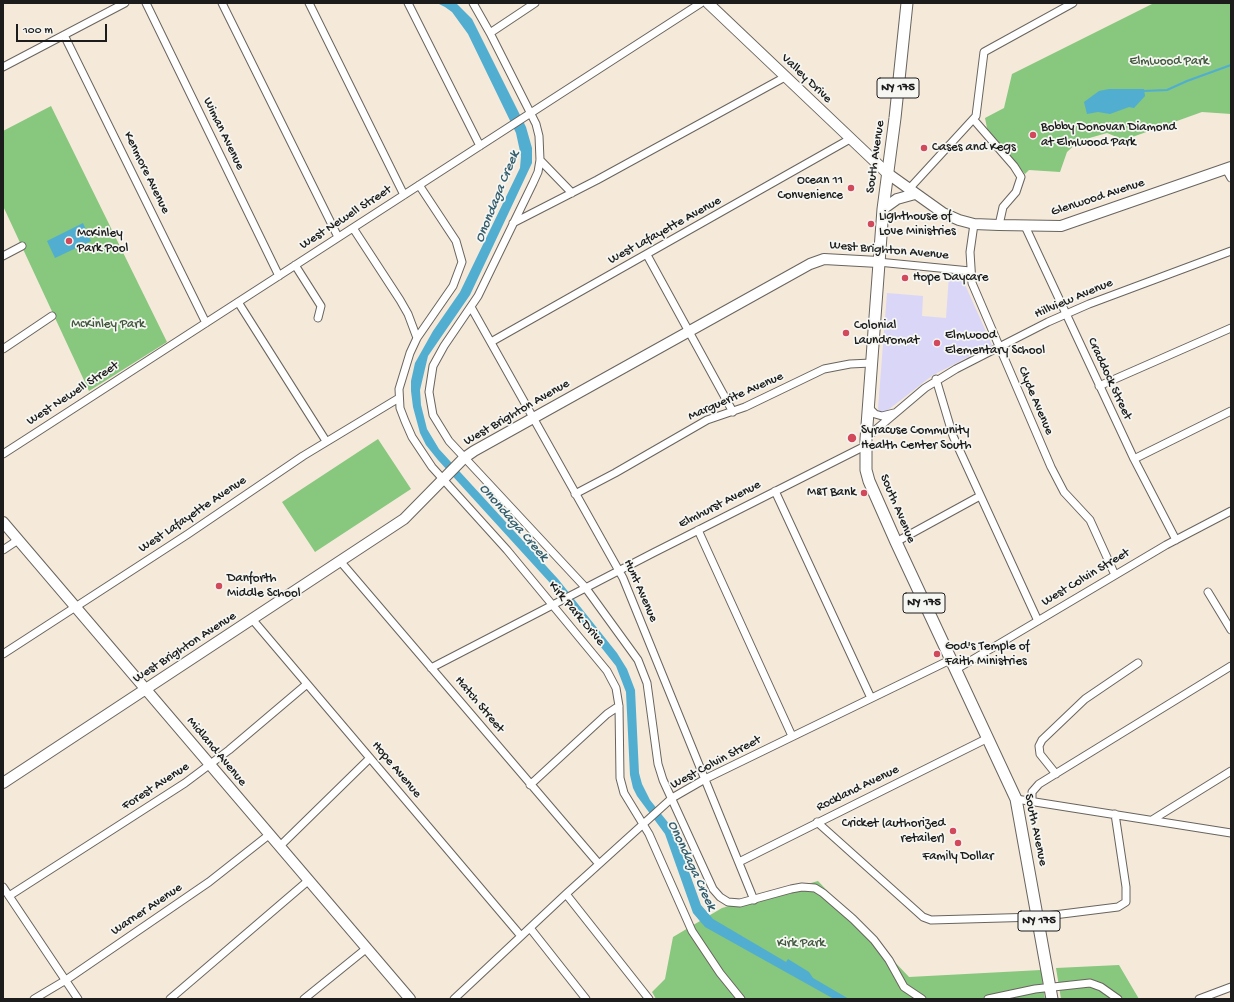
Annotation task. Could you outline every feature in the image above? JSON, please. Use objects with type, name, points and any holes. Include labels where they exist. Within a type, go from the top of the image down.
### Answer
[{"type":"main road","name":"South Avenue","points":[[907,3],[878,262],[868,406],[866,470],[869,481],[896,542],[1016,799],[1052,999]]},
{"type":"street","points":[[3,67],[125,3]]},
{"type":"street","name":"Wiman Avenue","points":[[146,3],[279,276]]},
{"type":"street","points":[[222,3],[338,238]]},
{"type":"street","points":[[309,3],[404,194]]},
{"type":"street","points":[[408,3],[480,146]]},
{"type":"street","points":[[473,3],[490,33],[528,116],[539,136],[540,160],[538,172],[471,307],[438,357],[430,376],[429,392],[433,415],[439,428],[462,461],[586,587],[638,660],[648,688],[658,764],[713,889],[720,897],[728,902],[740,903],[802,887],[814,888],[823,893],[874,940],[889,960],[904,987],[922,999]]},
{"type":"street","points":[[490,33],[535,3]]},
{"type":"street","name":"West Newell Street","points":[[3,454],[404,194],[510,128],[701,3]]},
{"type":"street","name":"Valley Drive","points":[[708,3],[887,173]]},
{"type":"street","points":[[883,209],[897,198],[912,192],[974,120],[978,113],[984,52],[1073,3]]},
{"type":"street","name":"Kenmore Avenue","points":[[64,35],[206,323]]},
{"type":"street","points":[[513,223],[572,193],[785,77]]},
{"type":"street","points":[[974,120],[1014,166],[1020,177],[1016,192],[1003,207],[999,226]]},
{"type":"street","name":"West Lafayette Avenue","points":[[491,342],[850,139]]},
{"type":"street","points":[[540,160],[572,193]]},
{"type":"street","points":[[1228,168],[1231,178]]},
{"type":"street","name":"Glenwood Avenue","points":[[887,173],[943,213],[959,220],[974,224],[999,226],[1061,226],[1228,168]]},
{"type":"street","name":"Kirk Park Drive","points":[[419,185],[456,241],[462,262],[453,286],[416,338],[399,389],[400,408],[412,437],[608,671],[616,688],[619,706],[622,788],[629,804],[644,825],[660,859],[674,895],[692,931],[720,973],[741,999]]},
{"type":"street","name":"Clyde Avenue","points":[[974,224],[970,252],[970,271],[972,283],[1057,480],[1064,492],[1090,520],[1115,575]]},
{"type":"street","name":"Craddock Street","points":[[1025,226],[1134,459],[1176,540]]},
{"type":"street","points":[[352,228],[400,300],[408,314],[416,338]]},
{"type":"street","points":[[3,256],[22,246]]},
{"type":"street","name":"Hillview Avenue","points":[[866,442],[894,413],[936,379],[1065,314],[1231,251]]},
{"type":"street","points":[[647,255],[733,412]]},
{"type":"street","name":"West Brighton Avenue","points":[[3,782],[404,519],[462,461],[533,418],[781,279],[820,259],[878,262],[970,271]]},
{"type":"street","points":[[295,265],[321,306],[318,318]]},
{"type":"street","points":[[238,302],[326,441]]},
{"type":"street","name":"Hunt Avenue","points":[[471,307],[619,571],[631,596],[754,900]]},
{"type":"street","points":[[3,349],[52,316]]},
{"type":"street","points":[[1099,386],[1231,328]]},
{"type":"street","name":"Marguerite Avenue","points":[[575,494],[708,420],[733,412],[824,369],[850,364],[871,363]]},
{"type":"street","points":[[936,379],[953,436],[1038,621]]},
{"type":"street","name":"West Lafayette Avenue","points":[[3,654],[326,441],[399,398]]},
{"type":"street","points":[[868,406],[875,414],[882,416],[894,413]]},
{"type":"street","points":[[1134,459],[1231,411]]},
{"type":"street","name":"Elmhurst Avenue","points":[[552,604],[560,602],[586,587],[775,491],[866,442]]},
{"type":"street","points":[[775,491],[871,698]]},
{"type":"street","points":[[896,542],[980,496]]},
{"type":"street","name":"West Colvin Street","points":[[454,999],[598,864],[644,825],[672,798],[705,779],[871,698],[953,665],[1038,621],[1115,575],[1231,510]]},
{"type":"street","name":"Midland Avenue","points":[[3,522],[410,999]]},
{"type":"street","points":[[698,530],[792,736]]},
{"type":"street","points":[[3,550],[18,540]]},
{"type":"street","name":"Hatch Street","points":[[340,561],[598,864]]},
{"type":"street","points":[[1208,592],[1231,630]]},
{"type":"street","points":[[431,668],[552,604]]},
{"type":"street","name":"Hope Avenue","points":[[252,620],[521,936]]},
{"type":"street","points":[[1056,774],[1040,754],[1042,740],[1085,699],[1138,663]]},
{"type":"street","points":[[1032,801],[1034,789],[1056,774],[1231,666]]},
{"type":"street","name":"Forest Avenue","points":[[9,896],[185,783],[210,765],[307,684]]},
{"type":"street","points":[[530,785],[607,714],[619,706]]},
{"type":"street","name":"Rockland Avenue","points":[[739,862],[988,738]]},
{"type":"street","points":[[280,846],[370,758]]},
{"type":"street","points":[[1152,820],[1231,771]]},
{"type":"street","points":[[1016,799],[1231,833]]},
{"type":"street","points":[[817,822],[923,917],[931,920],[1038,918],[1118,907],[1126,902],[1126,887],[1115,814]]},
{"type":"street","name":"Warner Avenue","points":[[34,999],[66,980],[209,882],[270,834]]},
{"type":"street","points":[[170,999],[309,880]]},
{"type":"street","points":[[3,887],[78,999]]},
{"type":"street","points":[[566,894],[649,999]]},
{"type":"street","points":[[530,928],[586,999]]},
{"type":"street","points":[[304,999],[367,948]]},
{"type":"street","points":[[988,999],[1076,983],[1095,984],[1118,999]]},
{"type":"street","points":[[1199,999],[1231,987]]},
{"type":"shaded area","name":"Elmwood Elementary School","points":[[949,275],[958,275],[962,278],[992,345],[933,375],[884,413],[880,412],[878,409],[887,293],[923,296],[922,316],[946,318]]},
{"type":"green space","name":"Elmwood Park","points":[[1154,3],[1231,3],[1231,114],[1202,112],[1124,140],[1107,133],[1079,141],[1067,152],[1060,172],[1029,170],[1025,174],[988,133],[985,118],[1004,108],[1012,74]]},
{"type":"green space","name":"McKinley Park","points":[[51,106],[167,342],[89,391],[3,206],[3,131]]},
{"type":"green space","points":[[378,439],[411,489],[315,552],[282,502]]},
{"type":"green space","name":"Kirk Park","points":[[818,881],[909,977],[1041,970],[1045,999],[656,999],[652,992],[665,979],[673,937],[722,908]]},
{"type":"green space","points":[[1119,965],[1139,999],[1061,999],[1056,968]]},
{"type":"water","points":[[437,3],[456,3],[472,19],[526,127],[532,148],[532,163],[470,295],[428,356],[420,390],[421,405],[427,429],[439,449],[558,579],[617,653],[627,669],[635,690],[639,773],[642,784],[650,800],[674,830],[701,905],[713,919],[786,962],[788,959],[809,972],[813,978],[849,999],[834,999],[705,927],[693,913],[665,834],[637,796],[633,788],[630,775],[626,692],[616,666],[551,584],[438,460],[426,445],[420,433],[413,407],[411,391],[411,381],[415,363],[433,331],[460,292],[520,168],[521,156],[516,133],[468,34],[452,12]]},
{"type":"water","points":[[1109,89],[1144,89],[1145,96],[1134,108],[1129,107],[1110,114],[1098,112],[1087,114],[1084,102],[1099,91]]},
{"type":"water","name":"McKinley Park Pool","points":[[83,223],[91,241],[55,258],[47,241]]},
{"type":"waterway","points":[[1143,91],[1167,90],[1231,65]]},
{"type":"place","name":"Bobby Donovan Diamond at Elmwood Park","points":[[1033,135]]},
{"type":"place","name":"Cases and Kegs","points":[[924,148]]},
{"type":"place","name":"Ocean 11 Convenience","points":[[851,188]]},
{"type":"place","name":"Lighthouse of Love Ministries","points":[[871,224]]},
{"type":"place","name":"McKinley Park Pool","points":[[69,241]]},
{"type":"place","name":"Hope Daycare","points":[[905,278]]},
{"type":"place","name":"Colonial Laundromat","points":[[846,333]]},
{"type":"place","name":"Elmwood Elementary School","points":[[937,343]]},
{"type":"place","name":"Syracuse Community Health Center South","points":[[852,438]]},
{"type":"place","name":"M&T Bank","points":[[864,493]]},
{"type":"place","name":"Danforth Middle School","points":[[219,586]]},
{"type":"place","name":"God's Temple of Faith Ministries","points":[[937,654]]},
{"type":"place","name":"Cricket (authorized retailer)","points":[[953,831]]},
{"type":"place","name":"Family Dollar","points":[[958,843]]},
{"type":"water label","name":"Onondaga Creek","points":[[498,197]]},
{"type":"water label","name":"Onondaga Creek","points":[[513,523]]},
{"type":"water label","name":"Onondaga Creek","points":[[691,866]]}]
